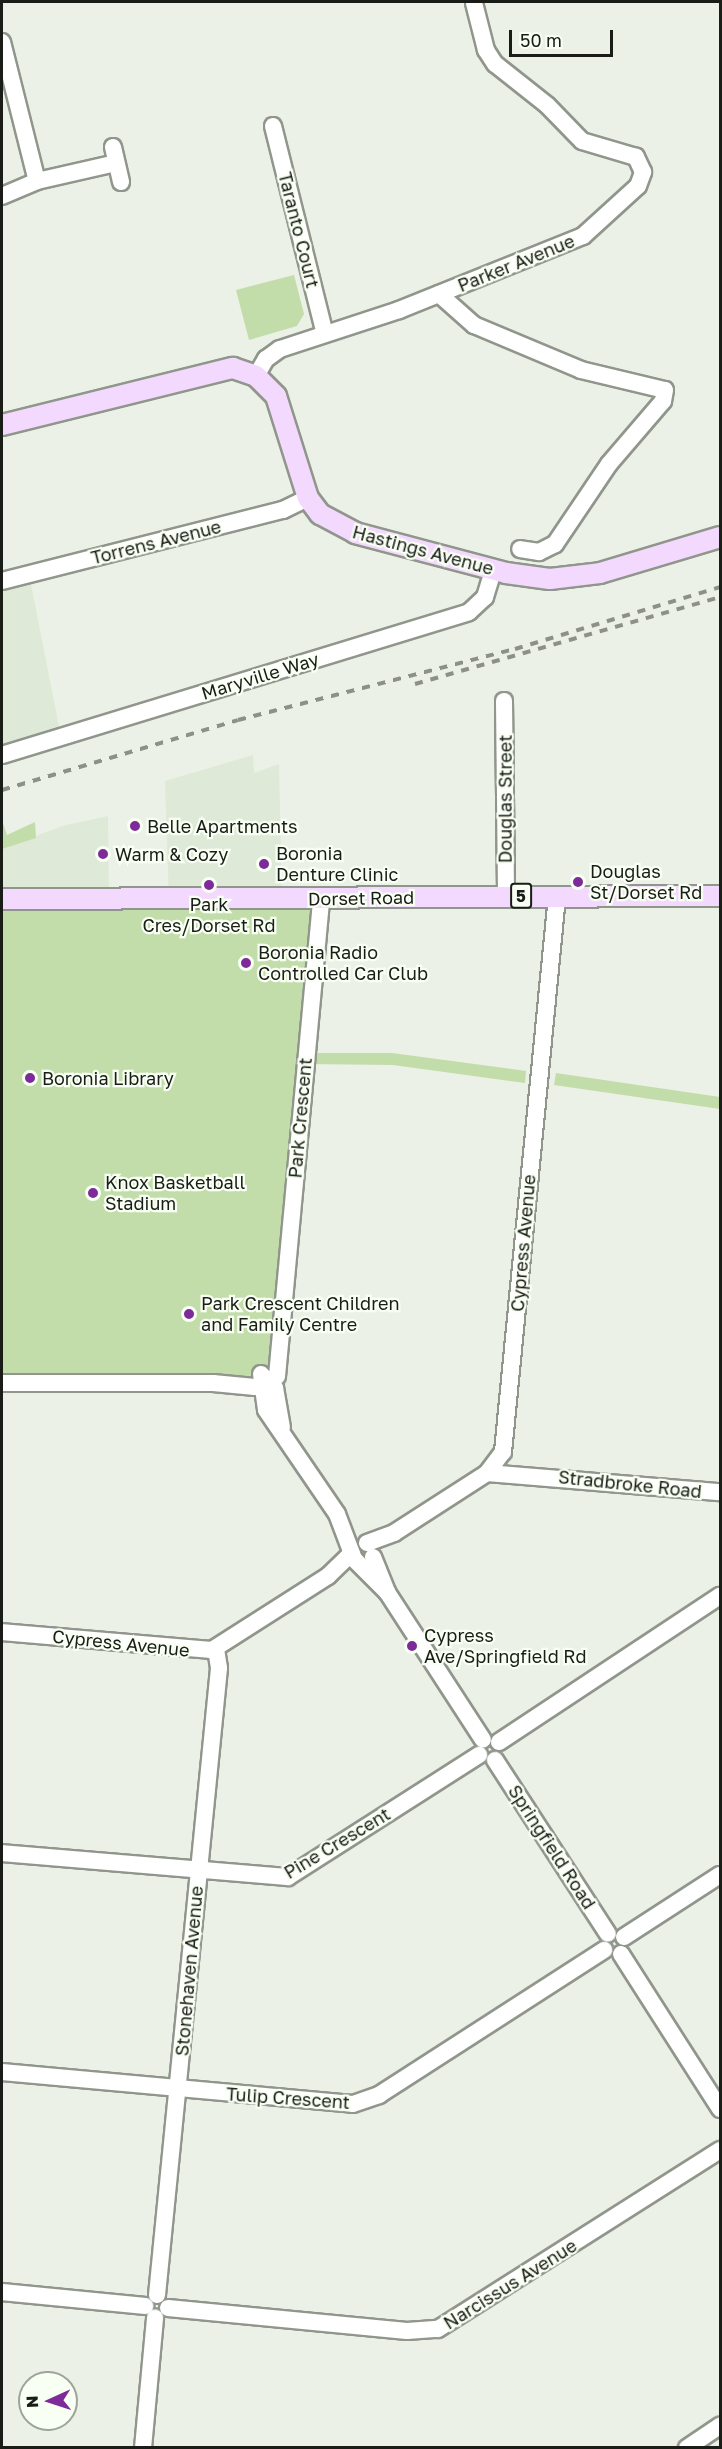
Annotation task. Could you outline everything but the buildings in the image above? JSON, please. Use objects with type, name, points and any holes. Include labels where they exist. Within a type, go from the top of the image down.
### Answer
[{"type":"main road","points":[[2,425],[213,370],[233,368],[256,375]]},
{"type":"main road","name":"Hastings Avenue","points":[[256,375],[271,389],[284,410],[308,498],[320,514],[355,533],[499,571],[550,579],[585,577],[720,537]]},
{"type":"main road","name":"Dorset Road","points":[[2,899],[720,896]]},
{"type":"street","name":"Parker Avenue","points":[[474,3],[486,50],[495,64],[547,105],[582,141],[636,157],[643,172],[632,192],[583,236],[439,294],[474,325],[566,364],[665,390],[663,401],[609,464],[555,544],[539,552],[520,549]]},
{"type":"street","points":[[2,42],[37,181]]},
{"type":"street","name":"Taranto Court","points":[[273,126],[325,334]]},
{"type":"street","points":[[2,196],[37,181],[115,155],[120,182]]},
{"type":"street","points":[[256,375],[274,352],[439,294]]},
{"type":"street","name":"Torrens Avenue","points":[[2,581],[283,510],[308,498]]},
{"type":"street","name":"Maryville Way","points":[[2,756],[469,612],[485,597],[499,571]]},
{"type":"street","name":"Douglas Street","points":[[504,701],[506,897]]},
{"type":"street","name":"Cypress Avenue","points":[[2,1632],[200,1651],[216,1648],[492,1468],[504,1445],[557,896]]},
{"type":"street","name":"Park Crescent","points":[[264,1382],[280,1368],[279,1337],[321,898]]},
{"type":"street","points":[[2,1383],[264,1382]]},
{"type":"street","name":"Springfield Road","points":[[264,1382],[266,1410],[284,1431],[612,1940]]},
{"type":"street","name":"Stradbroke Road","points":[[492,1468],[539,1475],[720,1492]]},
{"type":"street","name":"Pine Crescent","points":[[2,1853],[198,1872],[288,1877],[489,1749],[720,1596]]},
{"type":"street","name":"Stonehaven Avenue","points":[[143,2448],[219,1668],[216,1648]]},
{"type":"street","name":"Tulip Crescent","points":[[2,2072],[335,2104],[362,2102],[612,1940],[720,1875]]},
{"type":"street","points":[[612,1940],[611,1955],[621,1954],[720,2109]]},
{"type":"street","name":"Narcissus Avenue","points":[[2,2292],[415,2331],[438,2329],[720,2150]]},
{"type":"street","points":[[687,2448],[720,2426]]},
{"type":"shaded area","points":[[29,574],[61,737],[2,755],[2,581]]},
{"type":"shaded area","points":[[253,755],[254,773],[279,764],[282,898],[169,899],[165,781]]},
{"type":"shaded area","points":[[108,816],[109,900],[2,899],[2,849],[62,826]]},
{"type":"green space","points":[[294,275],[304,314],[297,326],[249,340],[236,290]]},
{"type":"green space","points":[[2,820],[7,835],[35,822],[36,838],[2,849]]},
{"type":"green space","points":[[321,898],[307,1053],[392,1053],[526,1071],[525,1083],[393,1065],[305,1064],[277,1358],[266,1379],[2,1383],[2,899]]},
{"type":"green space","points":[[556,1073],[720,1097],[720,1109],[554,1085]]},
{"type":"railway","points":[[2,790],[238,720],[515,649],[720,587]]},
{"type":"railway","points":[[415,684],[720,597]]},
{"type":"place","name":"Belle Apartments","points":[[135,826]]},
{"type":"place","name":"Warm & Cozy","points":[[103,854]]},
{"type":"place","name":"Boronia Denture Clinic","points":[[264,864]]},
{"type":"place","name":"Douglas St/Dorset Rd","points":[[578,882]]},
{"type":"place","name":"Park Cres/Dorset Rd","points":[[209,885]]},
{"type":"place","name":"Boronia Radio Controlled Car Club","points":[[246,963]]},
{"type":"place","name":"Boronia Library","points":[[30,1078]]},
{"type":"place","name":"Knox Basketball Stadium","points":[[93,1193]]},
{"type":"place","name":"Park Crescent Children and Family Centre","points":[[189,1314]]},
{"type":"place","name":"Cypress Ave/Springfield Rd","points":[[412,1646]]}]
